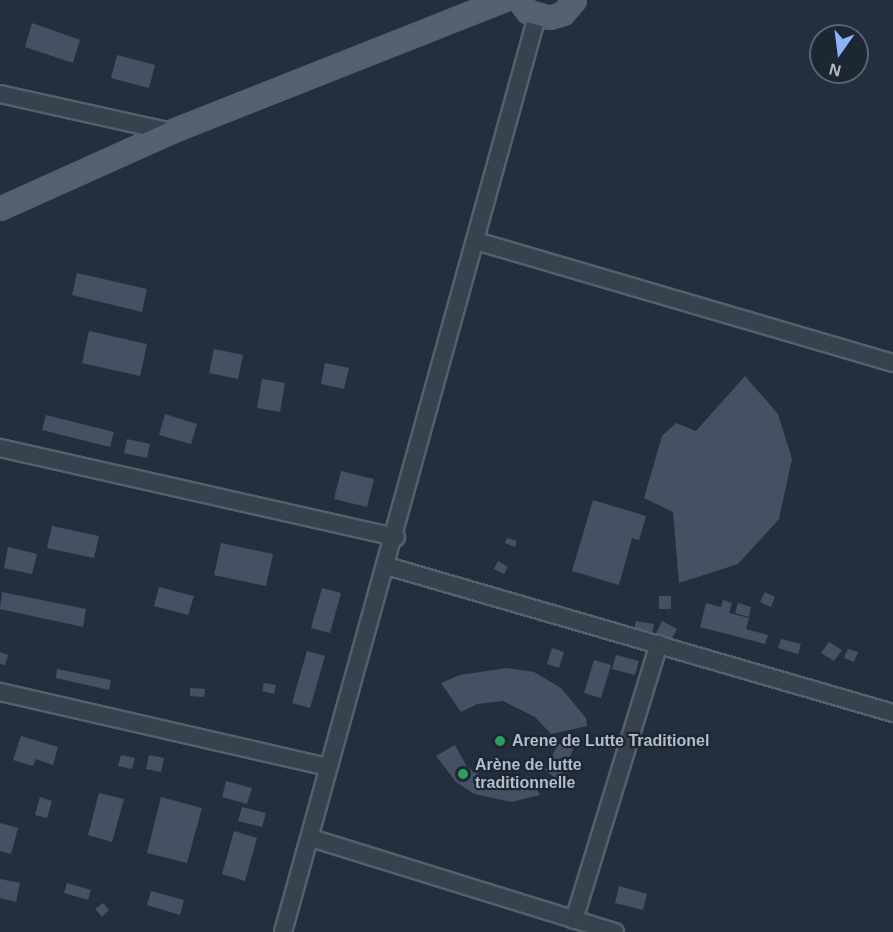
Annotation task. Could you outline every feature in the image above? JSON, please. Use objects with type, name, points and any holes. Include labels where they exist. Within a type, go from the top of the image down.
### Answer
[{"type":"main road","points":[[0,209],[171,132],[505,0]]},
{"type":"main road","points":[[519,0],[537,16],[563,14],[575,0]]},
{"type":"street","points":[[283,932],[311,838],[328,767],[396,537],[537,16]]},
{"type":"street","points":[[0,94],[171,132]]},
{"type":"street","points":[[476,241],[893,363]]},
{"type":"street","points":[[0,448],[396,537]]},
{"type":"street","points":[[387,566],[893,713]]},
{"type":"street","points":[[574,920],[659,644]]},
{"type":"street","points":[[0,692],[328,767]]},
{"type":"street","points":[[311,838],[615,932]]},
{"type":"building","points":[[32,23],[80,40],[73,63],[25,47]]},
{"type":"building","points":[[117,55],[155,65],[149,88],[111,78]]},
{"type":"building","points":[[77,273],[147,289],[142,312],[72,295]]},
{"type":"building","points":[[89,331],[147,344],[140,376],[82,363]]},
{"type":"building","points":[[214,349],[243,355],[238,379],[209,373]]},
{"type":"building","points":[[325,363],[349,368],[344,389],[321,384]]},
{"type":"building","points":[[745,376],[778,414],[792,459],[779,519],[738,564],[679,583],[673,512],[644,498],[662,436],[676,423],[696,431]]},
{"type":"building","points":[[262,379],[285,383],[280,412],[257,408]]},
{"type":"building","points":[[165,414],[197,424],[191,444],[159,435]]},
{"type":"building","points":[[46,415],[114,432],[110,447],[42,430]]},
{"type":"building","points":[[127,439],[150,444],[147,458],[124,453]]},
{"type":"building","points":[[341,471],[374,479],[367,507],[334,499]]},
{"type":"building","points":[[593,500],[646,516],[639,540],[632,538],[619,585],[572,571]]},
{"type":"building","points":[[52,526],[99,536],[94,558],[47,548]]},
{"type":"building","points":[[507,538],[517,541],[515,547],[505,543]]},
{"type":"building","points":[[221,543],[273,554],[266,586],[214,575]]},
{"type":"building","points":[[8,547],[37,554],[32,574],[4,568]]},
{"type":"building","points":[[498,561],[508,567],[504,574],[494,569]]},
{"type":"building","points":[[159,587],[194,596],[188,615],[154,606]]},
{"type":"building","points":[[322,588],[341,593],[330,633],[311,628]]},
{"type":"building","points":[[2,592],[86,609],[83,627],[0,609]]},
{"type":"building","points":[[765,592],[775,597],[771,607],[760,602]]},
{"type":"building","points":[[659,596],[671,596],[671,609],[659,609]]},
{"type":"building","points":[[723,600],[732,603],[729,613],[749,618],[746,629],[768,635],[765,644],[700,627],[706,603],[721,607]]},
{"type":"building","points":[[738,603],[751,607],[749,617],[735,613]]},
{"type":"building","points":[[636,621],[654,624],[652,635],[634,632]]},
{"type":"building","points":[[662,621],[677,629],[670,642],[655,635]]},
{"type":"building","points":[[781,639],[801,644],[798,654],[778,648]]},
{"type":"building","points":[[829,642],[842,650],[834,661],[821,653]]},
{"type":"building","points":[[552,648],[564,652],[559,668],[547,664]]},
{"type":"building","points":[[848,649],[858,652],[854,662],[844,658]]},
{"type":"building","points":[[307,651],[325,656],[310,708],[292,703]]},
{"type":"building","points":[[0,652],[8,655],[5,665],[0,664]]},
{"type":"building","points":[[616,655],[639,661],[635,675],[612,669]]},
{"type":"building","points":[[594,660],[611,665],[601,698],[584,693]]},
{"type":"building","points":[[507,668],[534,672],[561,688],[586,718],[587,726],[551,734],[535,717],[503,701],[477,704],[461,712],[441,683],[460,675]]},
{"type":"building","points":[[57,669],[111,680],[109,690],[56,678]]},
{"type":"building","points":[[264,683],[276,685],[274,694],[262,691]]},
{"type":"building","points":[[190,688],[205,689],[204,697],[190,696]]},
{"type":"building","points":[[21,736],[58,747],[53,765],[36,759],[33,766],[13,760]]},
{"type":"building","points":[[558,744],[572,744],[573,750],[559,781],[545,770]]},
{"type":"building","name":"Arène de lutte traditionnelle","points":[[455,745],[467,767],[485,779],[506,782],[530,776],[540,795],[511,802],[474,794],[456,782],[436,756]]},
{"type":"building","points":[[121,755],[135,758],[132,769],[118,766]]},
{"type":"building","points":[[149,755],[164,758],[161,772],[146,769]]},
{"type":"building","points":[[226,781],[252,788],[247,804],[222,797]]},
{"type":"building","points":[[99,793],[124,799],[112,842],[88,835]]},
{"type":"building","points":[[40,797],[52,801],[47,818],[35,815]]},
{"type":"building","points":[[161,797],[202,808],[187,863],[147,853]]},
{"type":"building","points":[[242,807],[266,813],[262,827],[238,821]]},
{"type":"building","points":[[0,823],[18,828],[11,854],[0,851]]},
{"type":"building","points":[[234,831],[257,838],[245,881],[222,874]]},
{"type":"building","points":[[0,879],[20,883],[16,902],[0,898]]},
{"type":"building","points":[[67,883],[91,890],[88,900],[64,893]]},
{"type":"building","points":[[619,886],[647,894],[643,910],[615,903]]},
{"type":"building","points":[[151,891],[184,900],[180,915],[147,905]]},
{"type":"building","points":[[103,903],[109,910],[102,917],[95,909]]},
{"type":"place","name":"Arene de Lutte Traditionel","points":[[500,741]]},
{"type":"place","name":"Arène de lutte traditionnelle","points":[[463,774]]}]
